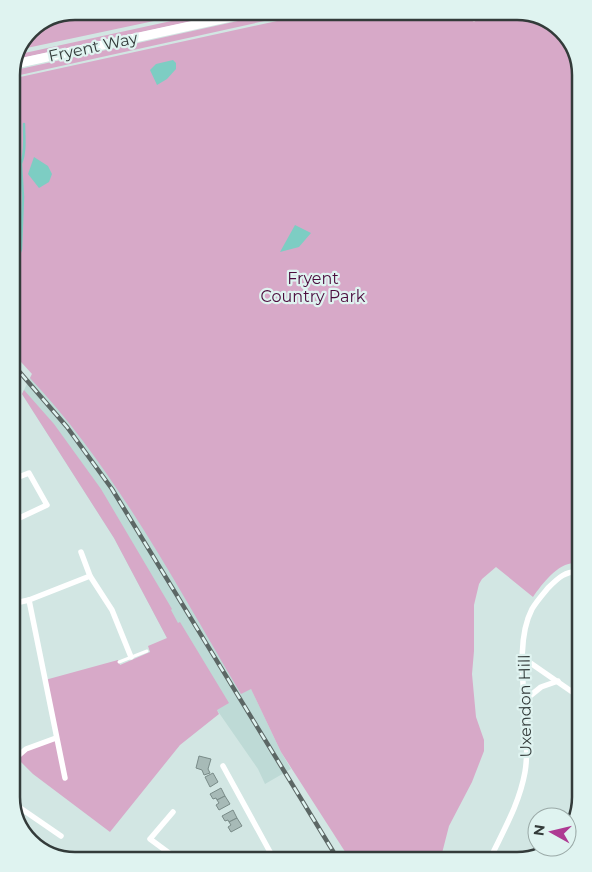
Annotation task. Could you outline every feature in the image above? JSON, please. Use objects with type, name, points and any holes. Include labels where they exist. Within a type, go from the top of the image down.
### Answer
[{"type":"main road","name":"Fryent Way","points":[[22,63],[218,20]]},
{"type":"street","points":[[20,476],[29,473],[47,505],[20,518]]},
{"type":"street","points":[[81,552],[90,576],[112,610],[131,657]]},
{"type":"street","name":"Uxendon Hill","points":[[493,852],[513,812],[523,780],[527,747],[523,661],[525,631],[532,609],[556,580],[572,571]]},
{"type":"street","points":[[20,602],[90,576]]},
{"type":"street","points":[[29,600],[65,778]]},
{"type":"street","points":[[523,661],[529,662],[572,691]]},
{"type":"street","points":[[525,700],[541,687],[558,681]]},
{"type":"street","points":[[20,754],[26,749],[56,738]]},
{"type":"street","points":[[223,766],[270,852]]},
{"type":"street","points":[[21,809],[61,836]]},
{"type":"street","points":[[169,852],[150,838],[173,812]]},
{"type":"lane","points":[[119,662],[147,651]]},
{"type":"shaded area","points":[[32,374],[80,423],[245,676],[291,769],[265,784],[258,769],[167,638],[114,538],[22,394]]},
{"type":"green space","points":[[68,20],[159,20],[28,48],[31,42],[48,27]]},
{"type":"green space","points":[[176,20],[197,20],[23,58],[25,53]]},
{"type":"green space","points":[[242,20],[269,20],[20,75],[21,69]]},
{"type":"green space","name":"Fryent Country Park","points":[[282,20],[520,20],[535,23],[547,29],[556,36],[565,48],[572,68],[572,564],[553,573],[533,597],[496,567],[479,584],[474,605],[472,674],[476,717],[484,740],[484,751],[472,782],[449,826],[442,852],[345,852],[281,752],[251,689],[241,694],[169,571],[118,490],[91,451],[30,378],[32,374],[20,361],[20,77]]},
{"type":"green space","points":[[24,390],[54,424],[101,489],[172,609],[178,623],[180,622],[229,703],[217,710],[219,714],[180,745],[110,832],[33,774],[20,761],[20,755],[26,749],[56,738],[45,680],[118,660],[120,665],[150,652],[148,646],[167,638],[114,538],[22,394]]},
{"type":"water","points":[[173,60],[176,63],[176,69],[167,79],[157,85],[150,70],[156,64]]},
{"type":"water","points":[[34,157],[48,166],[52,174],[49,182],[39,188],[28,174]]},
{"type":"water","points":[[295,225],[311,233],[299,247],[280,252]]},
{"type":"building","points":[[199,756],[211,759],[208,769],[210,773],[204,775],[202,770],[196,768]]},
{"type":"building","points":[[213,773],[218,782],[210,787],[205,777]]},
{"type":"building","points":[[221,788],[225,796],[217,800],[216,798],[213,799],[210,794]]},
{"type":"building","points":[[225,796],[230,804],[219,810],[216,805],[219,803],[217,800]]},
{"type":"building","points":[[233,810],[237,818],[229,822],[228,820],[225,821],[222,816]]},
{"type":"building","points":[[237,818],[242,826],[231,832],[228,827],[231,825],[229,822]]},
{"type":"waterway","points":[[20,252],[23,197],[21,164],[24,149],[24,124]]},
{"type":"railway","points":[[20,372],[67,427],[112,489],[334,852]]}]
